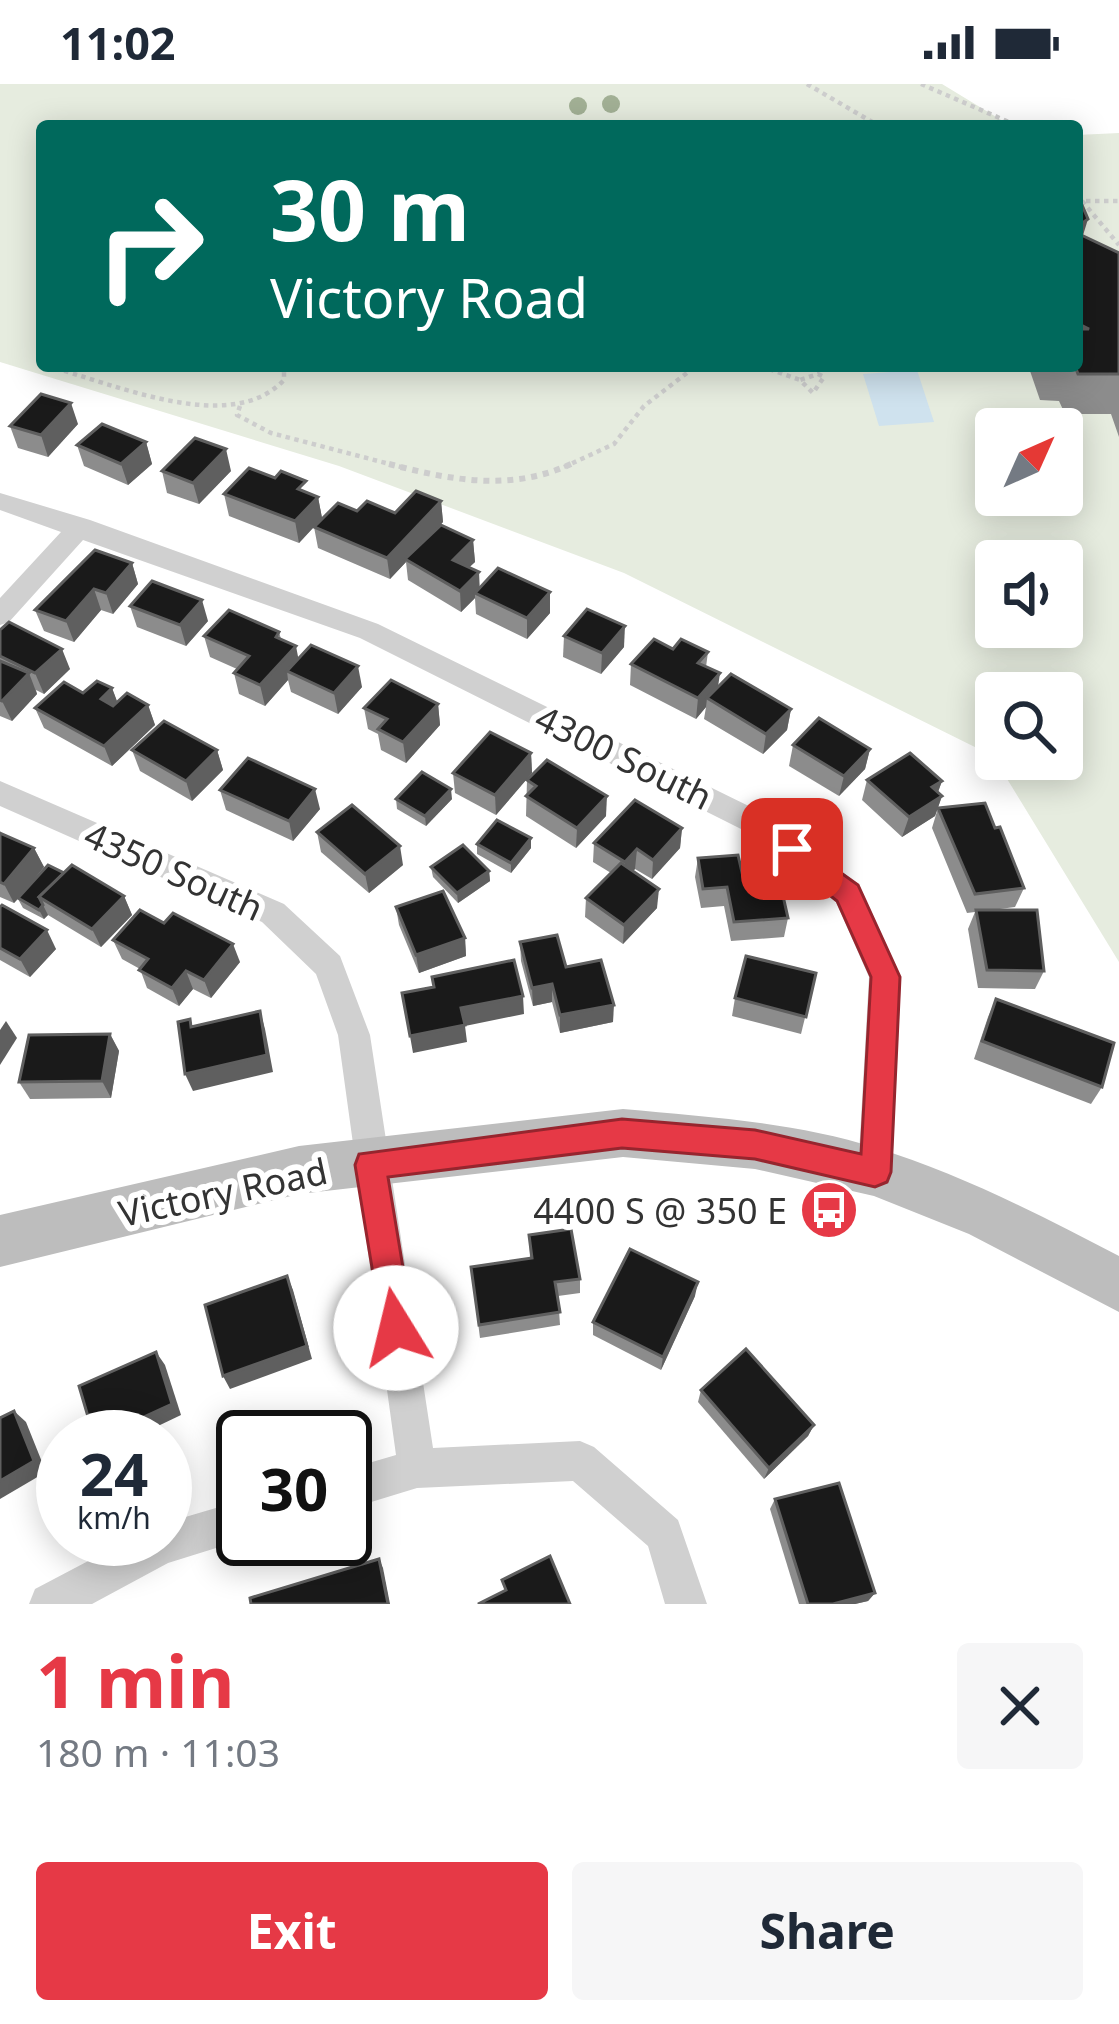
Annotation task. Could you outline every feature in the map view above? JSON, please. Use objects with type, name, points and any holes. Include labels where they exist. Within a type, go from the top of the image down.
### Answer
[{"type":"street","name":"4300 South","points":[[0,501],[369,631],[764,827],[848,893],[886,977],[875,1172]]},
{"type":"street","points":[[0,615],[81,526]]},
{"type":"street","name":"4350 South","points":[[0,793],[273,914],[329,966],[354,1035],[417,1468]]},
{"type":"street","name":"Victory Road","points":[[0,1241],[299,1170],[622,1133],[755,1145],[875,1172]]},
{"type":"street","points":[[875,1172],[988,1216],[1119,1285]]},
{"type":"street","points":[[372,1482],[417,1468],[580,1461],[664,1534],[686,1604]]},
{"type":"street","points":[[50,1604],[160,1545],[216,1528]]},
{"type":"path","points":[[807,84],[869,120]]},
{"type":"path","points":[[921,84],[1004,120]]},
{"type":"path","points":[[1083,201],[1119,201]]},
{"type":"path","points":[[1083,202],[1119,245]]},
{"type":"path","points":[[74,372],[206,408],[240,406],[280,386],[283,372]]},
{"type":"path","points":[[88,372],[92,376]]},
{"type":"path","points":[[240,406],[237,415],[271,433],[459,481],[496,483],[555,471],[614,444],[644,406],[688,372]]},
{"type":"path","points":[[778,372],[800,380]]},
{"type":"shaded area","points":[[0,84],[942,84],[1001,120],[36,120],[36,372],[1083,372],[1083,135],[1119,133],[1119,962],[1008,780],[1083,780],[1083,672],[975,672],[975,747],[624,573],[339,466],[0,362]]},
{"type":"water","points":[[918,372],[934,422],[879,426],[863,374]]},
{"type":"building","points":[[1083,236],[1119,253],[1119,374],[1078,374],[1083,372],[1083,329],[1089,329],[1083,326]]},
{"type":"building","points":[[41,394],[71,403],[41,435],[10,426]]},
{"type":"building","points":[[102,424],[146,442],[121,464],[77,445]]},
{"type":"building","points":[[195,438],[226,449],[193,483],[162,471]]},
{"type":"building","points":[[249,468],[275,478],[281,471],[306,481],[298,489],[318,497],[295,521],[224,494]]},
{"type":"building","points":[[416,491],[441,501],[387,558],[314,527],[338,503],[357,511],[367,501],[395,513]]},
{"type":"building","points":[[441,525],[473,540],[453,560],[479,572],[460,591],[405,559]]},
{"type":"building","points":[[95,550],[132,563],[106,593],[94,589],[66,621],[35,610]]},
{"type":"building","points":[[498,568],[550,592],[527,618],[475,593]]},
{"type":"building","points":[[152,581],[202,600],[180,625],[130,606]]},
{"type":"building","points":[[587,609],[625,626],[602,653],[564,636]]},
{"type":"building","points":[[229,610],[279,632],[276,637],[296,646],[260,685],[234,673],[249,656],[204,636]]},
{"type":"building","points":[[9,622],[62,649],[35,673],[0,656],[0,630]]},
{"type":"building","points":[[654,639],[673,649],[681,639],[708,652],[698,663],[720,673],[698,698],[631,664]]},
{"type":"building","points":[[311,645],[358,666],[334,693],[287,671]]},
{"type":"building","points":[[0,661],[29,673],[2,701],[0,700]]},
{"type":"building","points":[[731,674],[791,709],[766,734],[707,698]]},
{"type":"building","points":[[391,680],[438,704],[403,742],[378,729],[387,719],[364,708]]},
{"type":"building","points":[[97,681],[112,688],[101,699],[113,706],[127,693],[148,705],[104,746],[35,708],[64,682],[83,693]]},
{"type":"building","points":[[819,718],[870,749],[844,776],[793,745]]},
{"type":"building","points":[[164,721],[217,750],[186,781],[132,750]]},
{"type":"building","points":[[490,732],[531,753],[495,795],[453,773]]},
{"type":"building","points":[[910,753],[942,781],[932,787],[942,796],[909,817],[867,780]]},
{"type":"building","points":[[248,758],[315,789],[289,821],[220,790]]},
{"type":"building","points":[[547,760],[607,796],[577,828],[526,796],[536,786],[527,780]]},
{"type":"building","points":[[422,772],[451,789],[425,816],[396,799]]},
{"type":"building","points":[[635,800],[682,828],[653,860],[637,849],[625,862],[594,843]]},
{"type":"building","points":[[985,803],[995,828],[1000,827],[1024,888],[975,894],[938,808]]},
{"type":"building","points":[[352,805],[400,846],[365,874],[317,832]]},
{"type":"building","points":[[497,820],[531,838],[511,863],[477,844]]},
{"type":"building","points":[[0,833],[34,848],[4,884],[0,882]]},
{"type":"building","points":[[463,845],[489,871],[457,893],[431,867]]},
{"type":"building","points":[[738,855],[743,877],[778,874],[788,918],[734,922],[727,887],[703,889],[698,858]]},
{"type":"building","points":[[621,863],[659,889],[624,925],[586,898]]},
{"type":"building","points":[[48,865],[64,873],[39,897],[43,905],[39,910],[18,898]]},
{"type":"building","points":[[72,865],[124,896],[92,929],[39,897]]},
{"type":"building","points":[[443,891],[465,938],[416,955],[396,907]]},
{"type":"building","points":[[2,905],[47,930],[20,959],[0,948]]},
{"type":"building","points":[[140,910],[164,923],[173,913],[233,944],[204,980],[186,971],[172,988],[139,970],[148,959],[113,940]]},
{"type":"building","points":[[976,910],[1037,910],[1044,971],[987,970]]},
{"type":"building","points":[[557,935],[566,967],[601,960],[614,1005],[560,1015],[552,984],[532,988],[520,942]]},
{"type":"building","points":[[746,956],[816,973],[806,1017],[735,998]]},
{"type":"building","points":[[514,960],[523,996],[461,1008],[465,1025],[410,1036],[402,993],[434,987],[432,977]]},
{"type":"building","points":[[996,999],[1114,1043],[1102,1087],[982,1041]]},
{"type":"building","points":[[260,1011],[267,1055],[185,1074],[178,1022],[190,1019],[191,1027]]},
{"type":"building","points":[[110,1034],[102,1081],[19,1082],[29,1035]]},
{"type":"building","points":[[571,1229],[580,1279],[555,1282],[560,1312],[479,1325],[471,1267],[532,1258],[529,1235]]},
{"type":"building","points":[[630,1249],[698,1282],[663,1357],[593,1322]]},
{"type":"building","points":[[287,1276],[307,1346],[223,1376],[205,1305]]},
{"type":"building","points":[[746,1349],[814,1425],[769,1468],[701,1390]]},
{"type":"building","points":[[156,1352],[172,1404],[159,1410],[86,1410],[79,1386]]},
{"type":"building","points":[[14,1411],[34,1461],[0,1481],[0,1418]]},
{"type":"building","points":[[839,1483],[875,1593],[833,1604],[808,1604],[775,1499]]},
{"type":"building","points":[[550,1556],[570,1604],[478,1604],[506,1590],[502,1580]]},
{"type":"building","points":[[379,1559],[388,1604],[251,1604],[250,1598],[356,1566],[372,1566]]},
{"type":"place","name":"4400 S @ 350 E","points":[[829,1210]]},
{"type":"route","points":[[396,1328],[370,1165],[622,1133],[755,1145],[875,1172],[886,977],[848,893],[792,849]]}]
